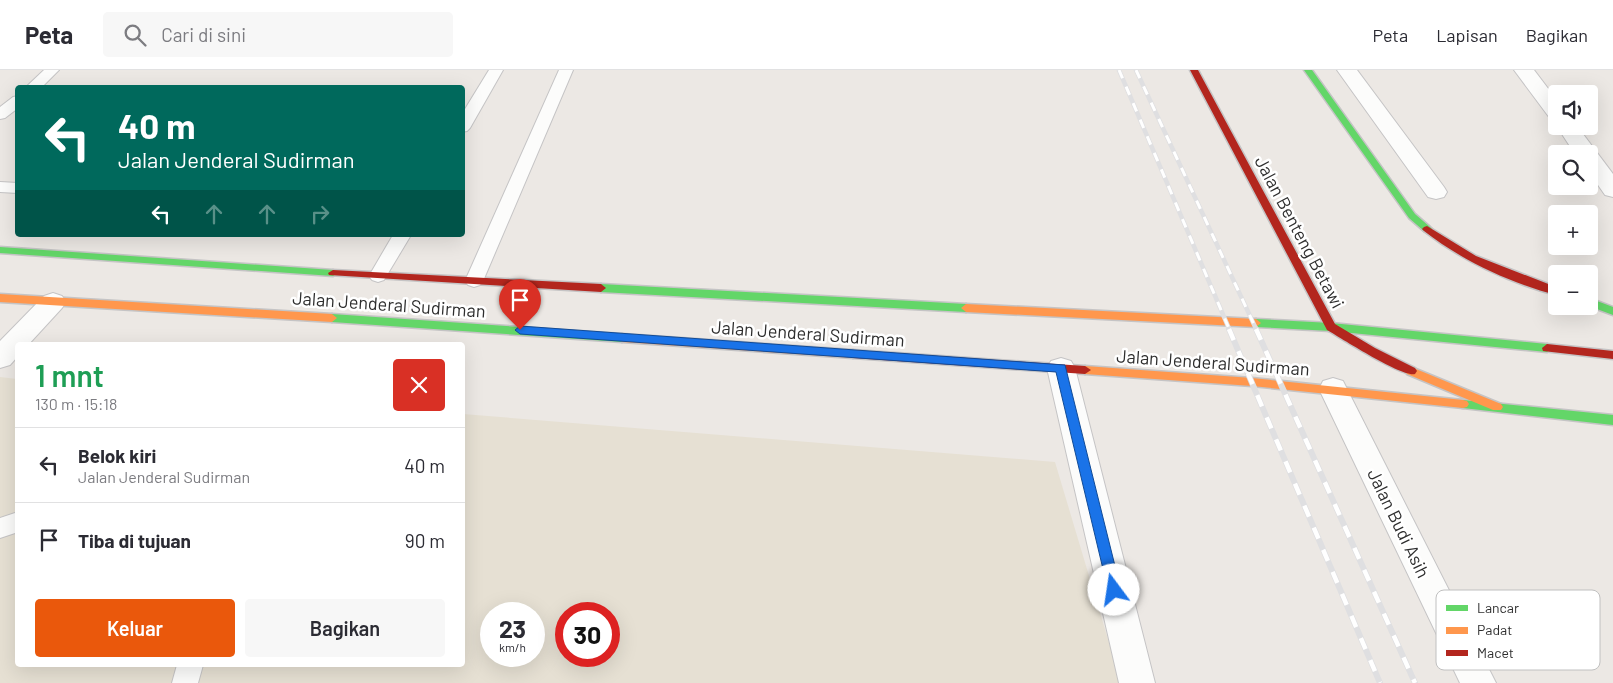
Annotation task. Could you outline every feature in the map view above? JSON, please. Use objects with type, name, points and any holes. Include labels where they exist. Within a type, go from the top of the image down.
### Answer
[{"type":"main road","name":"Jalan Benteng Betawi","points":[[1194,70],[1331,327],[1363,348],[1418,376],[1497,407]]},
{"type":"main road","points":[[1308,70],[1412,216],[1437,237],[1466,255],[1510,275],[1548,288]]},
{"type":"main road","name":"Jalan Jenderal Sudirman","points":[[0,250],[378,276],[1331,327],[1613,355]]},
{"type":"main road","name":"Jalan Jenderal Sudirman","points":[[0,298],[411,323],[1061,368],[1333,389],[1613,420]]},
{"type":"main road","points":[[1598,305],[1613,310]]},
{"type":"street","points":[[1347,70],[1436,192]]},
{"type":"street","points":[[1524,70],[1548,102]]},
{"type":"street","points":[[1598,169],[1613,190]]},
{"type":"street","points":[[15,342],[53,302]]},
{"type":"street","points":[[0,358],[15,342]]},
{"type":"street","points":[[1061,368],[1137,683]]},
{"type":"street","name":"Jalan Budi Asih","points":[[1333,389],[1436,598]]},
{"type":"street","name":"Jalan Budi Asih","points":[[1472,670],[1478,683]]},
{"type":"lane","points":[[35,85],[52,70]]},
{"type":"lane","points":[[467,113],[496,70]]},
{"type":"lane","points":[[474,281],[566,70]]},
{"type":"lane","points":[[0,115],[15,102]]},
{"type":"lane","points":[[0,187],[15,188]]},
{"type":"lane","points":[[378,276],[401,237]]},
{"type":"lane","points":[[0,528],[15,523]]},
{"type":"lane","points":[[185,683],[189,667]]},
{"type":"shaded area","points":[[0,377],[15,379],[15,667],[465,667],[465,414],[1055,462],[1121,683],[0,683]]},
{"type":"railway","points":[[1119,70],[1230,331]]},
{"type":"railway","points":[[1136,70],[1257,331]]},
{"type":"railway","points":[[1229,329],[1380,683]]},
{"type":"railway","points":[[1256,329],[1415,683]]},
{"type":"traffic: fast","points":[[1308,70],[1412,216],[1427,229]]},
{"type":"traffic: fast","points":[[0,250],[333,273]]},
{"type":"traffic: fast","points":[[601,288],[966,308]]},
{"type":"traffic: fast","points":[[1598,305],[1613,311]]},
{"type":"traffic: fast","points":[[332,318],[622,338]]},
{"type":"traffic: fast","points":[[1256,323],[1331,327],[1547,348]]},
{"type":"traffic: fast","points":[[1463,404],[1613,420]]},
{"type":"traffic: slow","points":[[0,298],[332,318]]},
{"type":"traffic: slow","points":[[966,308],[1256,323]]},
{"type":"traffic: slow","points":[[622,338],[853,354]]},
{"type":"traffic: slow","points":[[1085,370],[1252,382],[1463,404]]},
{"type":"traffic: slow","points":[[1411,371],[1497,407]]},
{"type":"traffic: jam","points":[[1194,70],[1331,327],[1371,351],[1411,371]]},
{"type":"traffic: jam","points":[[1427,229],[1456,250],[1488,266],[1548,288]]},
{"type":"traffic: jam","points":[[333,273],[601,288]]},
{"type":"traffic: jam","points":[[1547,348],[1613,355]]},
{"type":"traffic: jam","points":[[853,354],[1085,370]]},
{"type":"route","points":[[520,330],[1061,368],[1114,590]]}]
